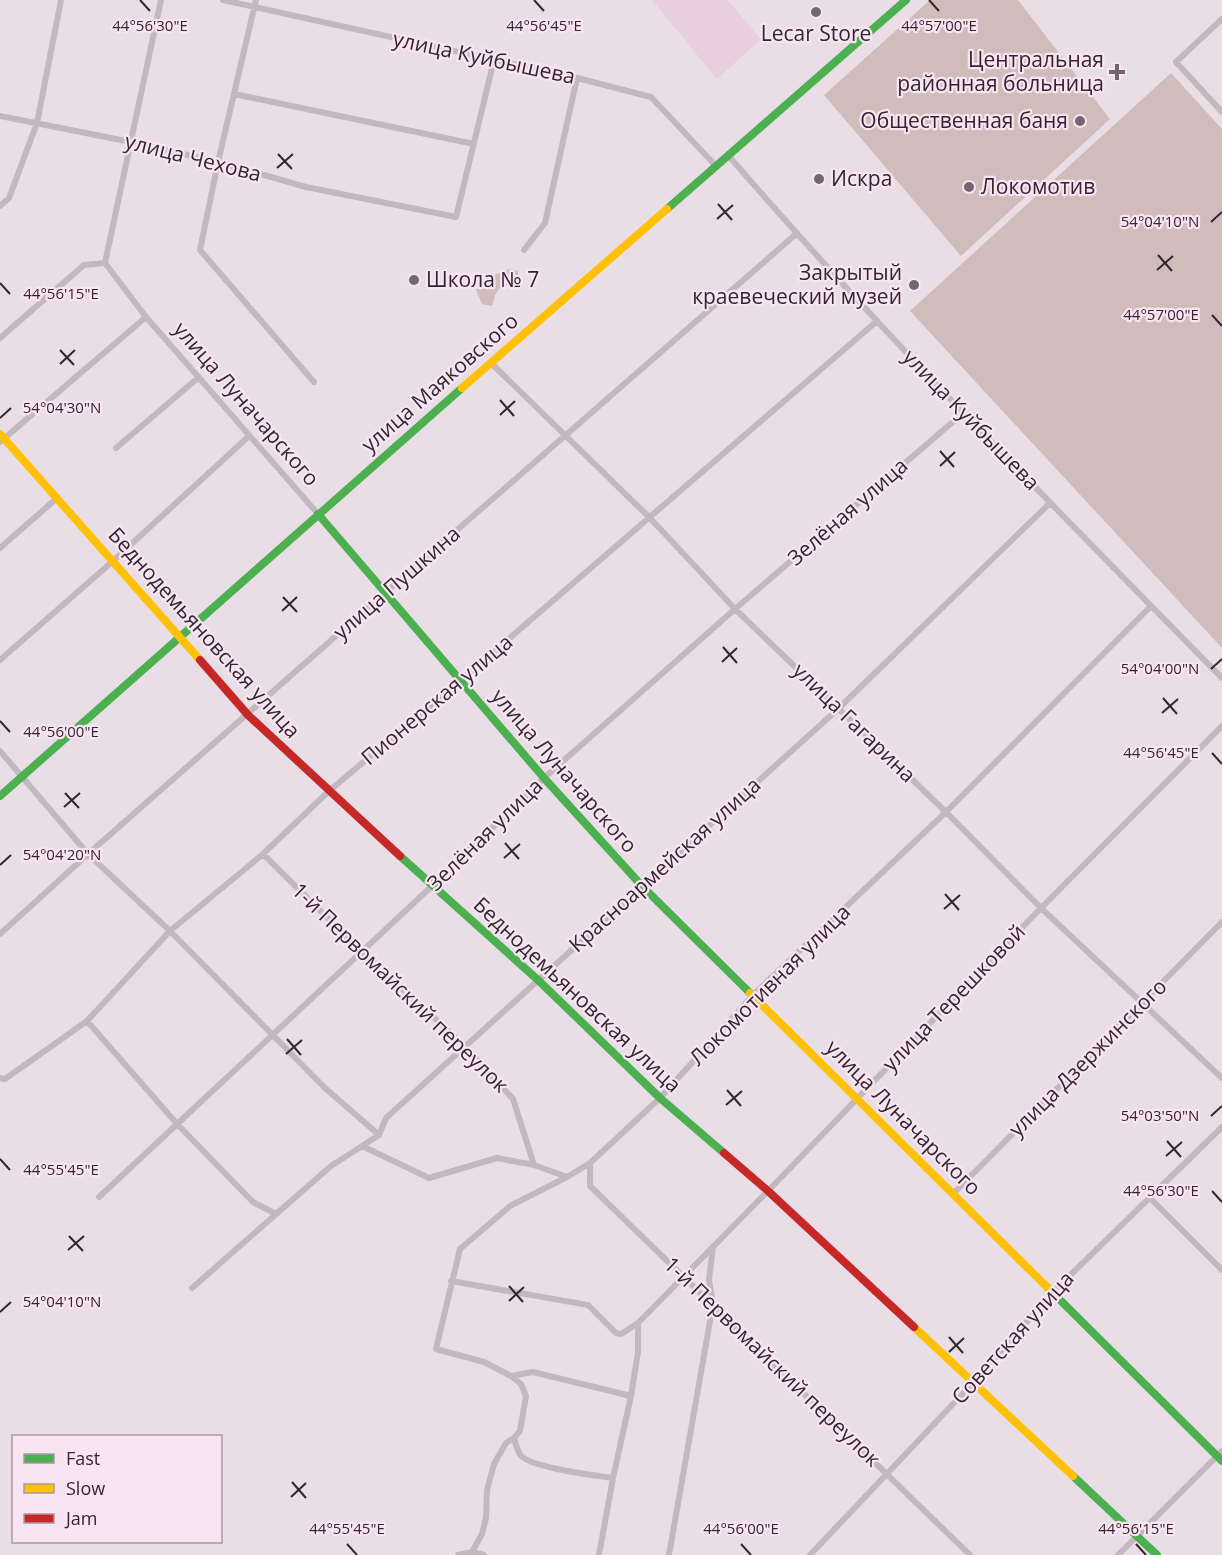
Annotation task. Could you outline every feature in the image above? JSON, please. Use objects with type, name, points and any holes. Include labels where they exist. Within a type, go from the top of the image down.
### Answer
[{"type":"main road","name":"улица Маяковского","points":[[0,796],[318,514],[906,0]]},
{"type":"main road","name":"Беднодемьяновская улица","points":[[1,438],[57,498],[248,715],[432,886],[538,980],[660,1098],[768,1191],[1157,1555]]},
{"type":"main road","name":"улица Луначарского","points":[[318,514],[544,778],[642,886],[1220,1456]]},
{"type":"street","points":[[0,206],[9,198],[37,123],[61,0]]},
{"type":"street","points":[[0,338],[84,265],[105,263],[161,0]]},
{"type":"street","name":"улица Куйбышева","points":[[223,0],[255,4],[651,97],[716,166]]},
{"type":"street","points":[[255,4],[200,250],[314,382]]},
{"type":"street","points":[[1222,19],[1176,62],[1222,112]]},
{"type":"street","points":[[234,94],[474,144],[494,60]]},
{"type":"street","points":[[524,250],[545,223],[577,78]]},
{"type":"street","name":"улица Чехова","points":[[0,116],[132,142],[218,162],[306,187],[456,217],[474,144]]},
{"type":"street","name":"улица Куйбышева","points":[[728,155],[796,234],[962,414],[1222,678]]},
{"type":"street","name":"улица Пушкина","points":[[0,934],[564,435],[796,234]]},
{"type":"street","name":"улица Луначарского","points":[[105,263],[146,317],[318,514]]},
{"type":"street","points":[[1,438],[146,317]]},
{"type":"street","name":"Пионерская улица","points":[[0,1078],[5,1079],[87,1022],[170,931],[263,854],[329,791],[877,321]]},
{"type":"street","name":"улица Гагарина","points":[[491,363],[650,518],[735,609],[946,812],[1041,908],[1222,1078]]},
{"type":"street","points":[[116,448],[199,377]]},
{"type":"street","name":"Зелёная улица","points":[[99,1197],[362,952],[544,778],[735,609],[962,414]]},
{"type":"street","points":[[0,660],[113,561],[249,436]]},
{"type":"street","points":[[0,548],[57,498]]},
{"type":"street","name":"Красноармейская улица","points":[[192,1288],[331,1166],[379,1135],[386,1118],[838,709],[1050,503]]},
{"type":"street","name":"Локомотивная улица","points":[[511,1376],[484,1362],[436,1349],[460,1249],[510,1206],[590,1163],[660,1098],[753,995],[946,812],[1151,606]]},
{"type":"street","name":"улица Терешковой","points":[[638,1323],[1041,908],[1222,726]]},
{"type":"street","points":[[0,751],[88,854],[170,931],[325,1088],[379,1135]]},
{"type":"street","name":"1-й Первомайский переулок","points":[[263,854],[362,952],[465,1046],[513,1099],[534,1166]]},
{"type":"street","name":"улица Дзержинского","points":[[953,1194],[1222,922]]},
{"type":"street","points":[[87,1022],[178,1125],[253,1202],[276,1214]]},
{"type":"street","name":"Советская улица","points":[[810,1555],[972,1384],[1053,1292],[1222,1127]]},
{"type":"street","points":[[362,1146],[429,1178],[497,1158],[534,1166],[567,1177]]},
{"type":"street","name":"1-й Первомайский переулок","points":[[590,1163],[590,1186],[970,1555]]},
{"type":"street","points":[[1149,1197],[1222,1270]]},
{"type":"street","points":[[669,1555],[713,1304],[709,1280],[713,1245]]},
{"type":"street","points":[[451,1281],[588,1305],[616,1333],[621,1334],[638,1323]]},
{"type":"street","points":[[599,1555],[631,1396],[638,1352],[638,1323]]},
{"type":"street","points":[[511,1376],[533,1372],[631,1396]]},
{"type":"street","points":[[472,1552],[482,1534],[486,1518],[487,1490],[494,1464],[506,1443],[520,1431],[526,1396],[520,1384],[511,1376]]},
{"type":"street","points":[[514,1438],[516,1448],[522,1456],[535,1463],[613,1478]]},
{"type":"street","points":[[1118,1555],[1220,1456]]},
{"type":"street","points":[[458,1555],[472,1552],[484,1555]]},
{"type":"shaded area","points":[[652,0],[727,0],[761,39],[717,79]]},
{"type":"shaded area","name":"Локомотив","points":[[930,0],[1018,0],[1110,119],[961,256],[824,95]]},
{"type":"shaded area","points":[[1171,73],[1222,129],[1222,648],[910,311]]},
{"type":"shaded area","points":[[509,269],[518,271],[519,284],[501,286],[492,306],[482,304],[476,290],[490,277]]},
{"type":"traffic: fast","points":[[667,209],[906,0]]},
{"type":"traffic: fast","points":[[0,796],[462,388]]},
{"type":"traffic: fast","points":[[318,514],[544,778],[642,886],[750,993]]},
{"type":"traffic: fast","points":[[400,856],[538,980],[660,1098],[724,1153]]},
{"type":"traffic: fast","points":[[1047,1287],[1222,1461]]},
{"type":"traffic: fast","points":[[1073,1476],[1157,1555]]},
{"type":"traffic: slow","points":[[462,388],[667,209]]},
{"type":"traffic: slow","points":[[0,434],[200,660]]},
{"type":"traffic: slow","points":[[750,993],[1047,1287]]},
{"type":"traffic: slow","points":[[914,1327],[1073,1476]]},
{"type":"traffic: jam","points":[[200,660],[248,715],[400,856]]},
{"type":"traffic: jam","points":[[724,1153],[914,1327]]},
{"type":"place","name":"Lecar Store","points":[[816,12]]},
{"type":"place","name":"Центральная районная больница","points":[[1117,72]]},
{"type":"place","name":"Общественная баня","points":[[1080,121]]},
{"type":"place","name":"Искра","points":[[819,179]]},
{"type":"place","name":"Локомотив","points":[[969,187]]},
{"type":"place","name":"Школа № 7","points":[[414,280]]},
{"type":"place","name":"Закрытый краевеческий музей","points":[[914,285]]}]
